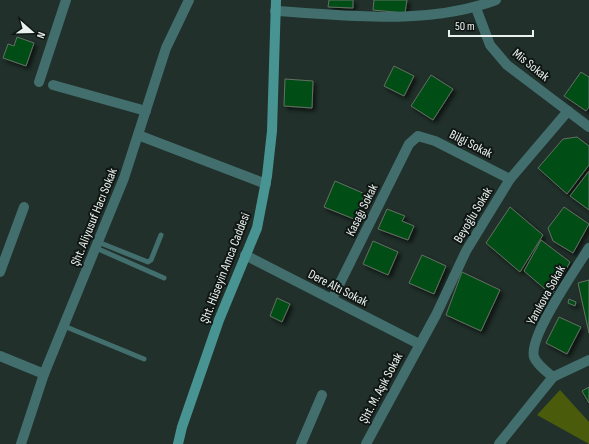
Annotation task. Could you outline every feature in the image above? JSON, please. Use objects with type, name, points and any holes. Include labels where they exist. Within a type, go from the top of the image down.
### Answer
[{"type":"street","points":[[39,82],[66,0]]},
{"type":"street","name":"Şht. Aliyusuf Hacı Sokak","points":[[21,444],[44,374],[124,178],[166,48],[189,0]]},
{"type":"street","name":"Şht. Hüseyin Amca Caddesi","points":[[178,444],[182,427],[219,320],[257,228],[266,184],[272,131],[276,0]]},
{"type":"street","points":[[275,11],[367,16],[419,16],[476,8],[496,0]]},
{"type":"street","name":"Mis Sokak","points":[[476,8],[490,45],[507,65],[589,127]]},
{"type":"street","points":[[54,85],[146,110]]},
{"type":"street","name":"Beyoğlu Sokak","points":[[419,344],[436,315],[466,251],[510,179],[568,111]]},
{"type":"street","points":[[138,135],[266,184]]},
{"type":"street","name":"Bilgi Sokak","points":[[418,136],[435,140],[510,179]]},
{"type":"street","name":"Kasağı Sokak","points":[[332,299],[409,144],[418,136]]},
{"type":"street","points":[[0,272],[24,207]]},
{"type":"street","name":"Yanıkova Sokak","points":[[553,377],[534,358],[533,348],[545,320],[589,248]]},
{"type":"street","name":"Dere Altı Sokak","points":[[245,255],[419,344]]},
{"type":"street","name":"Şht. M. Aşık Sokak","points":[[366,444],[419,344]]},
{"type":"street","points":[[0,356],[44,374]]},
{"type":"street","points":[[499,444],[553,377],[589,360]]},
{"type":"street","points":[[301,444],[322,395]]},
{"type":"lane","points":[[97,245],[148,262],[152,260],[161,235]]},
{"type":"lane","points":[[97,245],[164,278]]},
{"type":"lane","points":[[64,326],[144,359]]},
{"type":"green space","points":[[560,390],[589,422],[589,444],[537,415]]},
{"type":"building","points":[[329,0],[353,0],[353,8],[328,7]]},
{"type":"building","points":[[374,0],[407,0],[405,13],[373,10]]},
{"type":"building","points":[[17,37],[34,43],[26,66],[3,58],[8,44],[14,46]]},
{"type":"building","points":[[394,66],[414,76],[404,96],[384,86]]},
{"type":"building","points":[[581,72],[589,77],[589,107],[586,111],[564,96]]},
{"type":"building","points":[[431,75],[453,89],[433,120],[411,106]]},
{"type":"building","points":[[285,79],[313,81],[312,108],[284,106]]},
{"type":"building","points":[[577,137],[589,146],[589,165],[567,194],[538,168],[563,139]]},
{"type":"building","points":[[589,171],[589,210],[570,196]]},
{"type":"building","points":[[335,181],[365,194],[354,219],[324,207]]},
{"type":"building","points":[[510,207],[543,235],[520,272],[486,243]]},
{"type":"building","points":[[564,207],[589,224],[573,253],[553,241],[548,228]]},
{"type":"building","points":[[387,209],[405,216],[402,221],[414,226],[408,240],[378,229]]},
{"type":"building","points":[[541,240],[570,262],[552,295],[524,271]]},
{"type":"building","points":[[373,241],[398,252],[388,275],[363,264]]},
{"type":"building","points":[[422,255],[446,266],[434,294],[409,283]]},
{"type":"building","points":[[462,272],[500,290],[481,331],[446,315]]},
{"type":"building","points":[[589,280],[589,333],[578,283]]},
{"type":"building","points":[[277,298],[290,304],[282,322],[270,316]]},
{"type":"building","points":[[569,299],[576,302],[575,306],[568,303]]},
{"type":"building","points":[[559,317],[581,327],[567,354],[546,343]]},
{"type":"building","points":[[589,387],[589,403],[582,391]]}]
